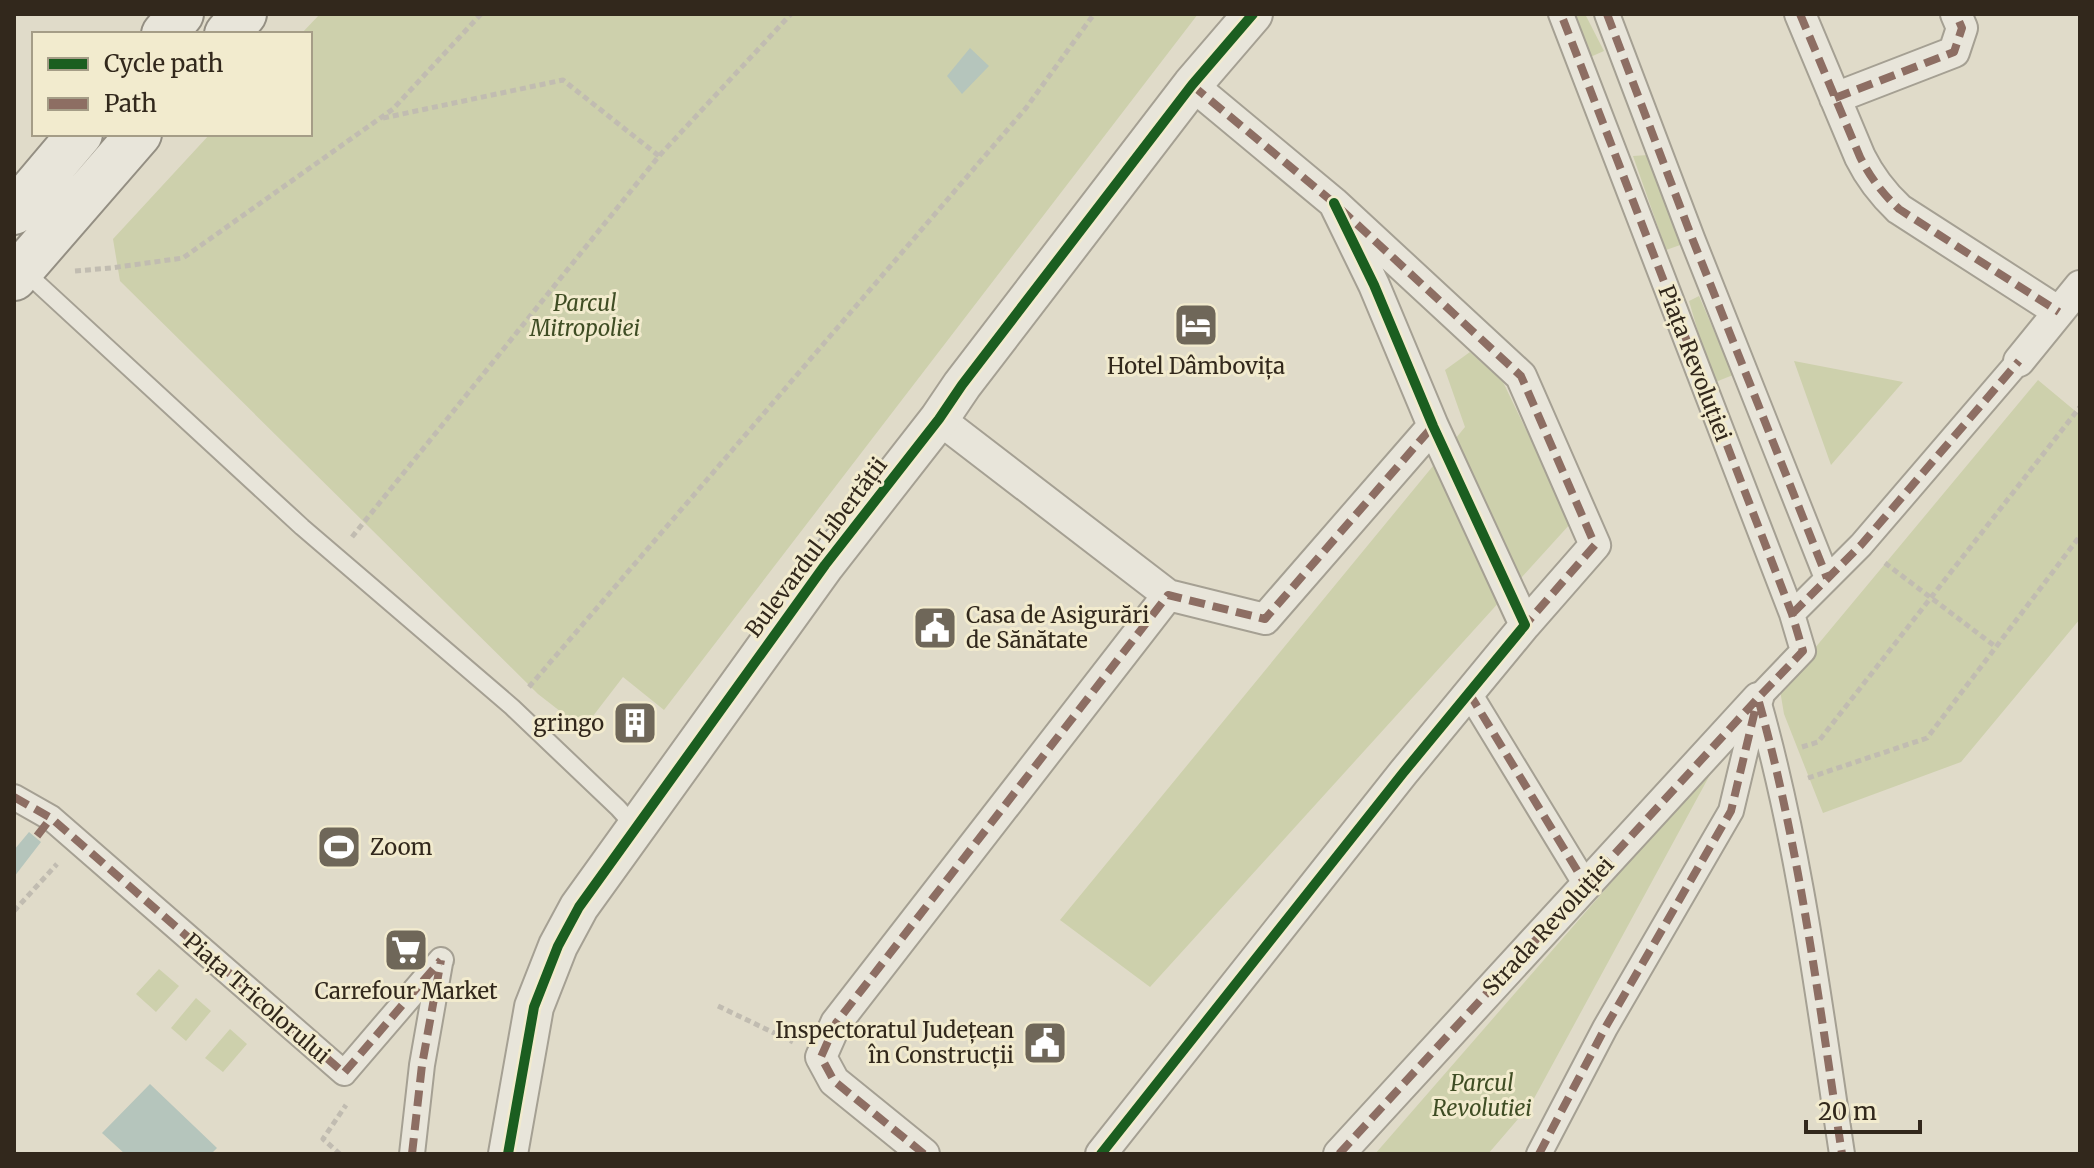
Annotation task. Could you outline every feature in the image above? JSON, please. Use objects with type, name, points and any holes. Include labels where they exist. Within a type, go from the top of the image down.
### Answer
[{"type":"main road","points":[[166,32],[181,14]]},
{"type":"main road","points":[[229,32],[244,14]]},
{"type":"main road","points":[[14,212],[78,136]]},
{"type":"main road","points":[[18,273],[137,136]]},
{"type":"street","name":"Bulevardul Libertății","points":[[508,1154],[534,1007],[544,977],[579,907],[825,565],[1192,85],[1253,14]]},
{"type":"street","name":"Piața Revoluției","points":[[1561,14],[1792,614],[1803,651],[1758,698]]},
{"type":"street","points":[[1607,14],[1827,578]]},
{"type":"street","points":[[1835,98],[1954,52],[1962,28],[1956,14]]},
{"type":"street","points":[[1804,15],[1865,166],[1883,194],[1899,209],[2059,312]]},
{"type":"street","points":[[1103,1154],[1403,773],[1595,545],[1521,376],[1334,203],[1192,85]]},
{"type":"street","points":[[1334,203],[1374,285],[1433,426],[1525,625]]},
{"type":"street","points":[[1792,614],[1861,545],[2080,286]]},
{"type":"street","points":[[939,419],[1168,595],[1265,619],[1433,426]]},
{"type":"street","points":[[924,1154],[834,1081],[821,1057],[836,1023],[1168,595]]},
{"type":"street","points":[[1469,693],[1586,885]]},
{"type":"street","points":[[1758,698],[1774,755],[1801,893],[1842,1154]]},
{"type":"street","points":[[1539,1154],[1605,1028],[1731,811],[1758,698]]},
{"type":"street","name":"Strada Revoluției","points":[[1339,1154],[1758,698]]},
{"type":"street","name":"Piața Tricolorului","points":[[14,797],[51,818],[344,1073],[441,960],[422,1065],[412,1154]]},
{"type":"lane","points":[[18,273],[336,556],[512,707],[636,828]]},
{"type":"path","points":[[73,271],[183,258],[393,109],[481,14]]},
{"type":"path","points":[[336,556],[659,156],[791,14]]},
{"type":"path","points":[[512,707],[1026,108],[1094,14]]},
{"type":"path","points":[[377,119],[563,80],[659,156]]},
{"type":"path","points":[[1774,755],[1818,742],[2080,407]]},
{"type":"path","points":[[1780,787],[1927,738],[2080,536]]},
{"type":"path","points":[[1861,545],[1996,647]]},
{"type":"path","points":[[718,1006],[821,1057]]},
{"type":"green space","name":"Parcul Mitropoliei","points":[[320,14],[1198,14],[664,710],[623,677],[583,729],[538,694],[120,281],[113,239],[208,136],[312,136],[312,32],[303,32]]},
{"type":"green space","points":[[1573,14],[1585,14],[1604,51],[1588,58]]},
{"type":"green space","points":[[1648,155],[1683,244],[1666,250],[1633,156]]},
{"type":"green space","points":[[1699,296],[1733,375],[1713,383],[1689,301]]},
{"type":"green space","points":[[1470,352],[1503,382],[1571,523],[1150,987],[1060,920],[1465,427],[1445,370]]},
{"type":"green space","points":[[1794,361],[1903,382],[1831,465]]},
{"type":"green space","points":[[2038,380],[2080,415],[2080,619],[1961,762],[1823,813],[1784,714],[1780,690]]},
{"type":"green space","name":"Parcul Revolutiei","points":[[1718,760],[1531,1104],[1488,1154],[1375,1154]]},
{"type":"green space","points":[[159,969],[179,986],[156,1012],[136,994]]},
{"type":"green space","points":[[196,998],[211,1011],[186,1041],[171,1028]]},
{"type":"green space","points":[[230,1029],[247,1044],[223,1072],[205,1058]]},
{"type":"shaded area","points":[[970,48],[989,66],[962,94],[947,76]]},
{"type":"shaded area","points":[[29,832],[41,842],[14,877],[14,850]]},
{"type":"shaded area","points":[[150,1084],[217,1148],[211,1154],[125,1154],[102,1133]]},
{"type":"marked path","points":[[1339,1154],[1803,651],[1792,614],[1561,14]]},
{"type":"marked path","points":[[1607,14],[1827,578]]},
{"type":"marked path","points":[[1800,14],[1860,157],[1887,197],[1899,209],[2059,312]]},
{"type":"marked path","points":[[1835,98],[1954,52],[1962,28],[1956,14]]},
{"type":"marked path","points":[[1192,85],[1334,203],[1521,376],[1595,545],[1525,625]]},
{"type":"marked path","points":[[1792,614],[1861,545],[2019,361]]},
{"type":"marked path","points":[[924,1154],[834,1081],[821,1057],[836,1023],[1168,595],[1265,619],[1433,426]]},
{"type":"marked path","points":[[1469,693],[1586,885]]},
{"type":"marked path","points":[[1539,1154],[1605,1028],[1731,811],[1757,702]]},
{"type":"marked path","points":[[1759,702],[1797,870],[1842,1154]]},
{"type":"marked path","points":[[14,797],[51,818],[344,1073],[441,960]]},
{"type":"marked path","points":[[37,836],[51,818]]},
{"type":"marked path","points":[[412,1154],[422,1065],[441,960]]},
{"type":"cycle path","points":[[508,1154],[534,1007],[558,946],[579,907],[825,565],[1192,85],[1253,14]]},
{"type":"cycle path","points":[[1101,1154],[1403,773],[1525,625],[1433,426],[1374,285],[1334,203]]},
{"type":"place","name":"Hotel Dâmbovița","points":[[1196,325]]},
{"type":"place","name":"Casa de Asigurări de Sănătate","points":[[935,628]]},
{"type":"place","name":"gringo","points":[[635,723]]},
{"type":"place","name":"Zoom","points":[[339,847]]},
{"type":"place","name":"Carrefour Market","points":[[406,950]]},
{"type":"place","name":"Inspectoratul Județean în Construcții","points":[[1045,1043]]}]
